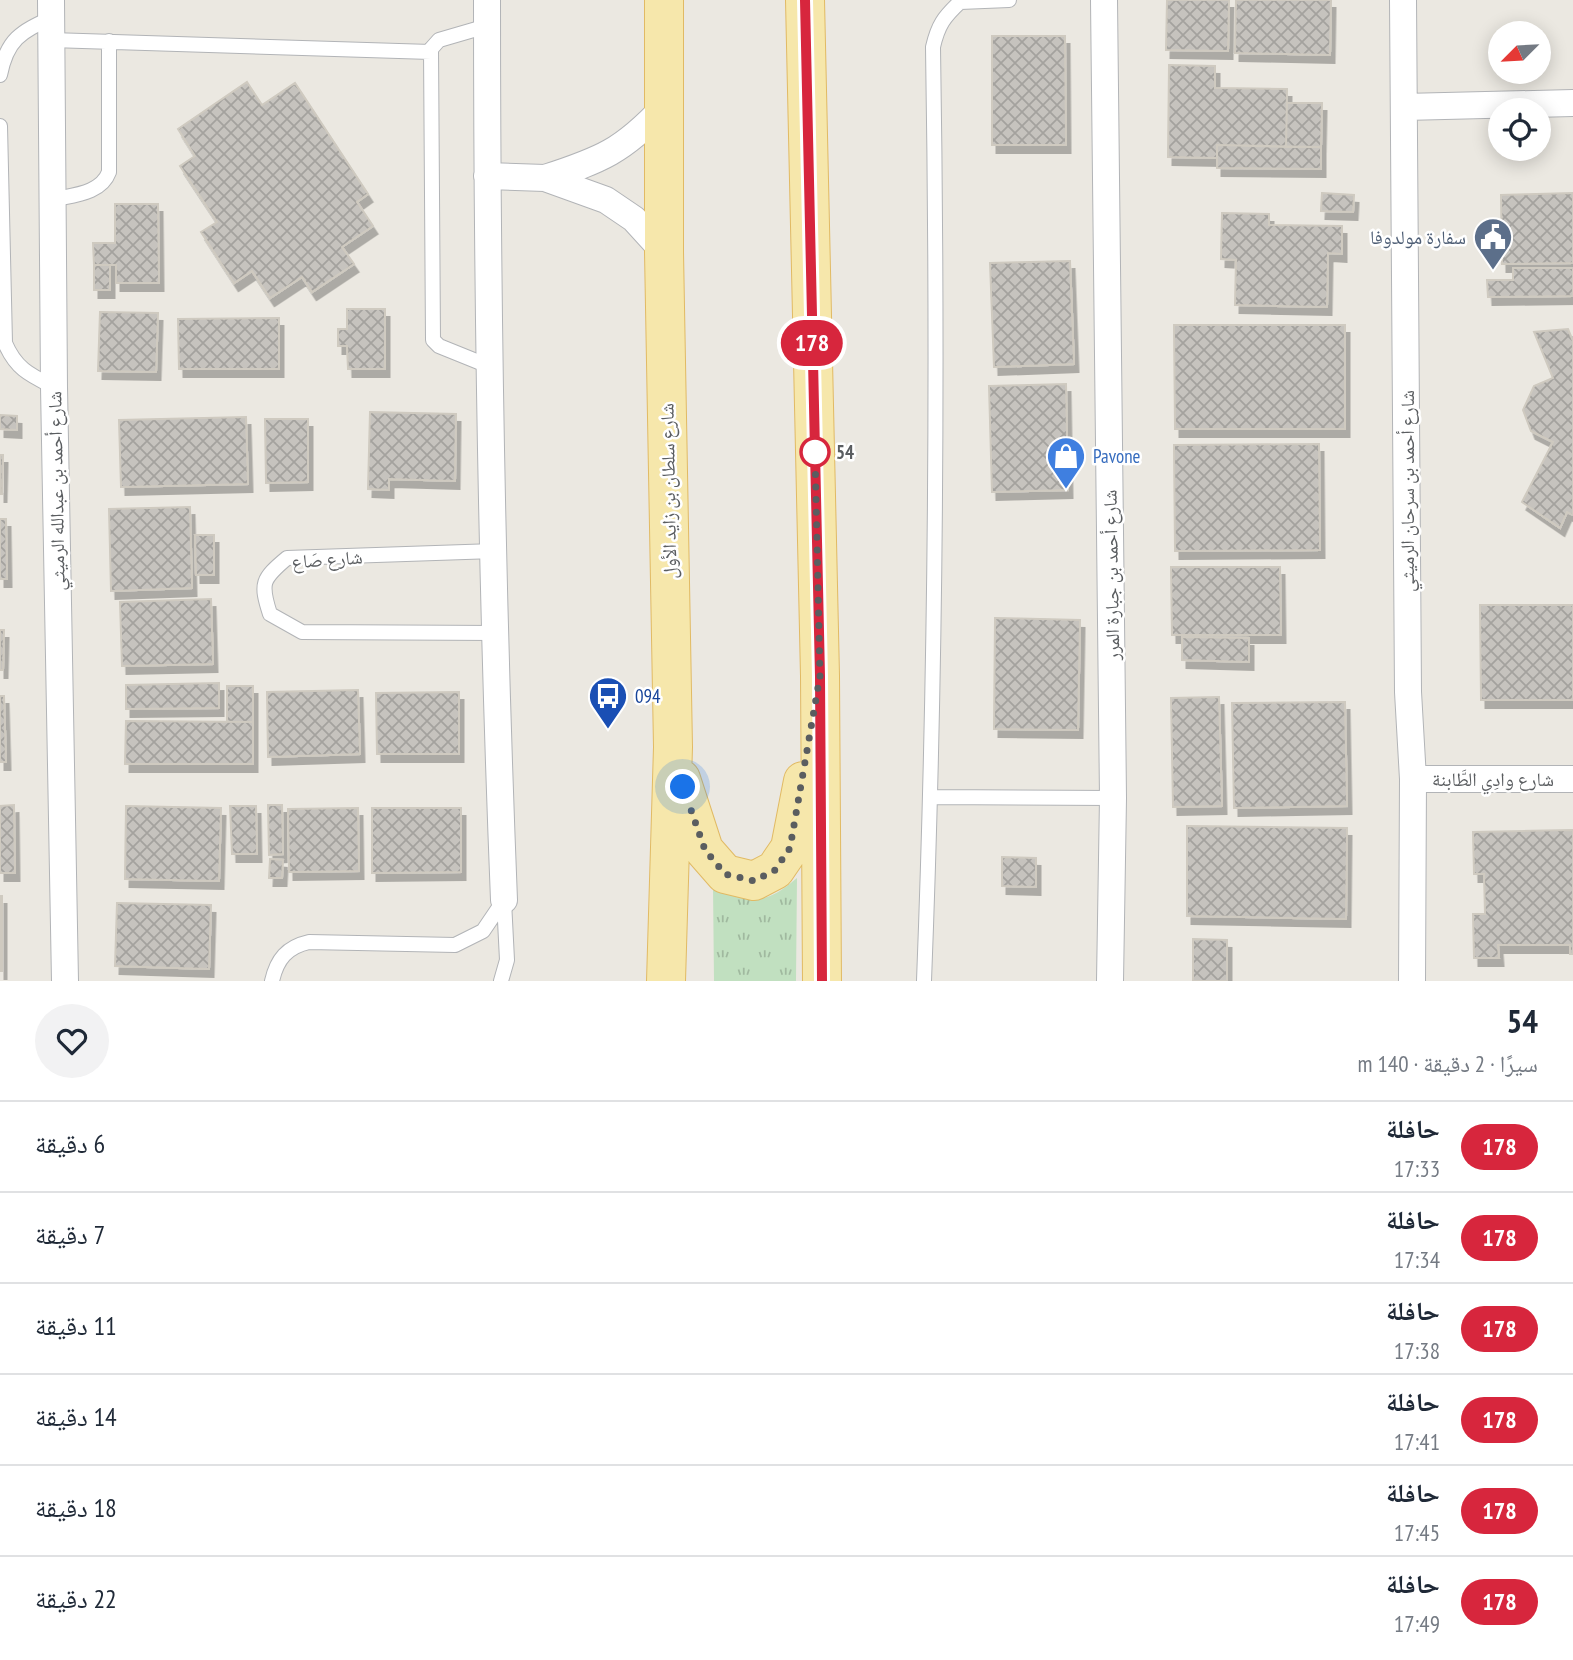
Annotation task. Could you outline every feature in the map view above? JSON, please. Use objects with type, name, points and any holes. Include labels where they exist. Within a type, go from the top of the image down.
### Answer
[{"type":"main road","name":"شارع سلطان بن زايد الأول","points":[[664,0],[664,252],[673,747],[666,981]]},
{"type":"main road","points":[[805,0],[820,676],[822,981]]},
{"type":"main road","points":[[673,747],[689,807],[705,850],[725,874],[754,881],[775,870],[790,848],[820,676]]},
{"type":"street","name":"شارع أحمد بن جبارة المرر","points":[[1104,0],[1114,798],[1110,981]]},
{"type":"street","name":"شارع أحمد بن سرحان الرميثي","points":[[1403,0],[1408,692],[1413,779],[1412,981]]},
{"type":"street","points":[[487,13],[487,176],[504,900]]},
{"type":"street","name":"شارع أحمد بن عبدالله الرميثي","points":[[51,19],[54,387],[65,981]]},
{"type":"street","points":[[1404,107],[1573,103]]},
{"type":"street","points":[[545,178],[609,155],[640,134],[664,107]]},
{"type":"street","points":[[487,176],[545,178],[606,200],[634,219],[664,252]]},
{"type":"street","name":"شارع وادِي الطَّابنة","points":[[1413,779],[1573,779]]},
{"type":"lane","points":[[924,981],[931,797],[936,269],[933,47],[937,29],[947,14],[960,2],[1009,0]]},
{"type":"lane","points":[[487,13],[439,40],[433,45],[431,52],[433,340],[439,346],[491,367]]},
{"type":"lane","points":[[0,75],[3,59],[16,37],[28,28],[51,19],[108,41],[431,52]]},
{"type":"lane","points":[[52,200],[95,189],[106,180],[109,172],[108,41]]},
{"type":"lane","points":[[0,126],[5,344],[12,361],[32,376],[54,387]]},
{"type":"lane","name":"شارع صَاع","points":[[495,551],[287,558],[268,574],[263,593],[270,614],[302,632],[496,633]]},
{"type":"lane","points":[[931,797],[1114,798]]},
{"type":"lane","points":[[272,981],[280,959],[298,945],[309,942],[455,945],[483,931],[504,900]]},
{"type":"lane","points":[[501,981],[506,960],[504,900]]},
{"type":"green space","points":[[797,878],[796,981],[714,981],[713,887],[757,899],[775,894]]},
{"type":"building","points":[[1167,0],[1229,0],[1228,51],[1166,50]]},
{"type":"building","points":[[1236,0],[1331,0],[1330,55],[1235,53]]},
{"type":"building","points":[[992,36],[1065,36],[1066,145],[992,145]]},
{"type":"building","points":[[1169,65],[1215,66],[1215,88],[1287,89],[1286,147],[1217,145],[1217,158],[1168,157]]},
{"type":"building","points":[[247,82],[262,105],[295,83],[368,194],[357,202],[373,226],[342,247],[354,264],[312,292],[302,277],[270,298],[252,271],[234,283],[201,232],[217,222],[180,166],[195,156],[178,129]]},
{"type":"building","points":[[1287,103],[1322,103],[1321,147],[1286,147]]},
{"type":"building","points":[[1217,145],[1321,147],[1321,169],[1217,168]]},
{"type":"building","points":[[1322,193],[1354,195],[1353,212],[1321,211]]},
{"type":"building","points":[[1573,193],[1573,263],[1502,264],[1501,195]]},
{"type":"building","points":[[115,204],[158,204],[159,283],[116,283],[116,265],[94,265],[93,243],[115,243]]},
{"type":"building","points":[[1222,213],[1269,214],[1269,225],[1342,226],[1342,254],[1328,253],[1327,307],[1235,305],[1236,260],[1221,259]]},
{"type":"building","points":[[1070,261],[1074,364],[994,367],[990,263]]},
{"type":"building","points":[[94,265],[110,265],[110,290],[94,290]]},
{"type":"building","points":[[1513,268],[1573,268],[1573,296],[1488,297],[1487,280],[1513,280]]},
{"type":"building","points":[[347,309],[385,309],[385,369],[348,369],[347,346],[338,346],[338,329],[347,329]]},
{"type":"building","points":[[100,312],[158,313],[156,372],[98,371]]},
{"type":"building","points":[[279,318],[279,369],[179,369],[178,319]]},
{"type":"building","points":[[1174,325],[1345,325],[1345,429],[1175,429]]},
{"type":"building","points":[[1568,329],[1573,341],[1573,515],[1567,512],[1560,528],[1522,502],[1553,442],[1531,431],[1523,410],[1534,386],[1553,378],[1534,332]]},
{"type":"building","points":[[1066,384],[1068,490],[992,492],[989,386]]},
{"type":"building","points":[[370,412],[456,414],[455,481],[389,479],[389,490],[368,489]]},
{"type":"building","points":[[0,415],[17,416],[17,430],[0,429]]},
{"type":"building","points":[[246,417],[248,484],[121,487],[119,420]]},
{"type":"building","points":[[265,419],[308,419],[308,482],[266,483]]},
{"type":"building","points":[[1319,444],[1320,550],[1175,551],[1174,445]]},
{"type":"building","points":[[0,455],[3,455],[2,494],[0,494]]},
{"type":"building","points":[[190,507],[192,588],[111,591],[109,509]]},
{"type":"building","points":[[0,519],[6,519],[7,579],[0,579]]},
{"type":"building","points":[[195,535],[214,535],[214,575],[196,575]]},
{"type":"building","points":[[1171,567],[1280,567],[1281,635],[1172,635]]},
{"type":"building","points":[[211,599],[213,664],[122,666],[120,602]]},
{"type":"building","points":[[1480,605],[1573,605],[1573,700],[1481,700]]},
{"type":"building","points":[[995,618],[1080,620],[1078,730],[994,729]]},
{"type":"building","points":[[0,630],[4,630],[3,670],[0,670]]},
{"type":"building","points":[[1182,637],[1249,638],[1249,662],[1182,660]]},
{"type":"building","points":[[219,683],[219,708],[126,709],[126,685]]},
{"type":"building","points":[[227,686],[253,686],[253,722],[227,722]]},
{"type":"building","points":[[358,690],[360,754],[268,757],[267,692]]},
{"type":"building","points":[[459,692],[459,754],[377,754],[376,693]]},
{"type":"building","points":[[0,696],[4,696],[6,762],[0,762]]},
{"type":"building","points":[[1219,697],[1222,806],[1173,807],[1171,698]]},
{"type":"building","points":[[1345,702],[1347,806],[1234,808],[1232,703]]},
{"type":"building","points":[[126,721],[253,722],[253,764],[125,764]]},
{"type":"building","points":[[14,805],[15,873],[0,873],[0,806]]},
{"type":"building","points":[[268,805],[282,805],[283,854],[269,855]]},
{"type":"building","points":[[126,806],[221,808],[219,881],[125,879]]},
{"type":"building","points":[[230,806],[256,806],[257,854],[232,854]]},
{"type":"building","points":[[358,808],[359,871],[289,872],[288,809]]},
{"type":"building","points":[[372,808],[461,808],[461,872],[372,873]]},
{"type":"building","points":[[1187,826],[1347,828],[1346,919],[1187,916]]},
{"type":"building","points":[[1573,830],[1573,954],[1570,954],[1570,945],[1498,945],[1499,958],[1474,958],[1473,914],[1485,914],[1484,874],[1474,874],[1473,832]]},
{"type":"building","points":[[1002,857],[1036,858],[1036,887],[1002,886]]},
{"type":"building","points":[[270,859],[283,860],[282,878],[269,878]]},
{"type":"building","points":[[2,896],[2,971],[0,971]]},
{"type":"building","points":[[117,903],[211,905],[209,969],[115,966]]},
{"type":"building","points":[[1193,939],[1227,940],[1227,981],[1193,981]]},
{"type":"bus line","name":"178","points":[[805,0],[820,676],[822,981]]},
{"type":"place","name":"سفارة مولدوفا","points":[[1493,271]]},
{"type":"place","name":"54","points":[[815,452]]},
{"type":"place","name":"Pavone","points":[[1066,490]]},
{"type":"place","name":"094","points":[[608,730]]},
{"type":"route","points":[[683,787],[705,850],[725,874],[754,881],[775,870],[790,848],[820,676],[815,452]]}]
